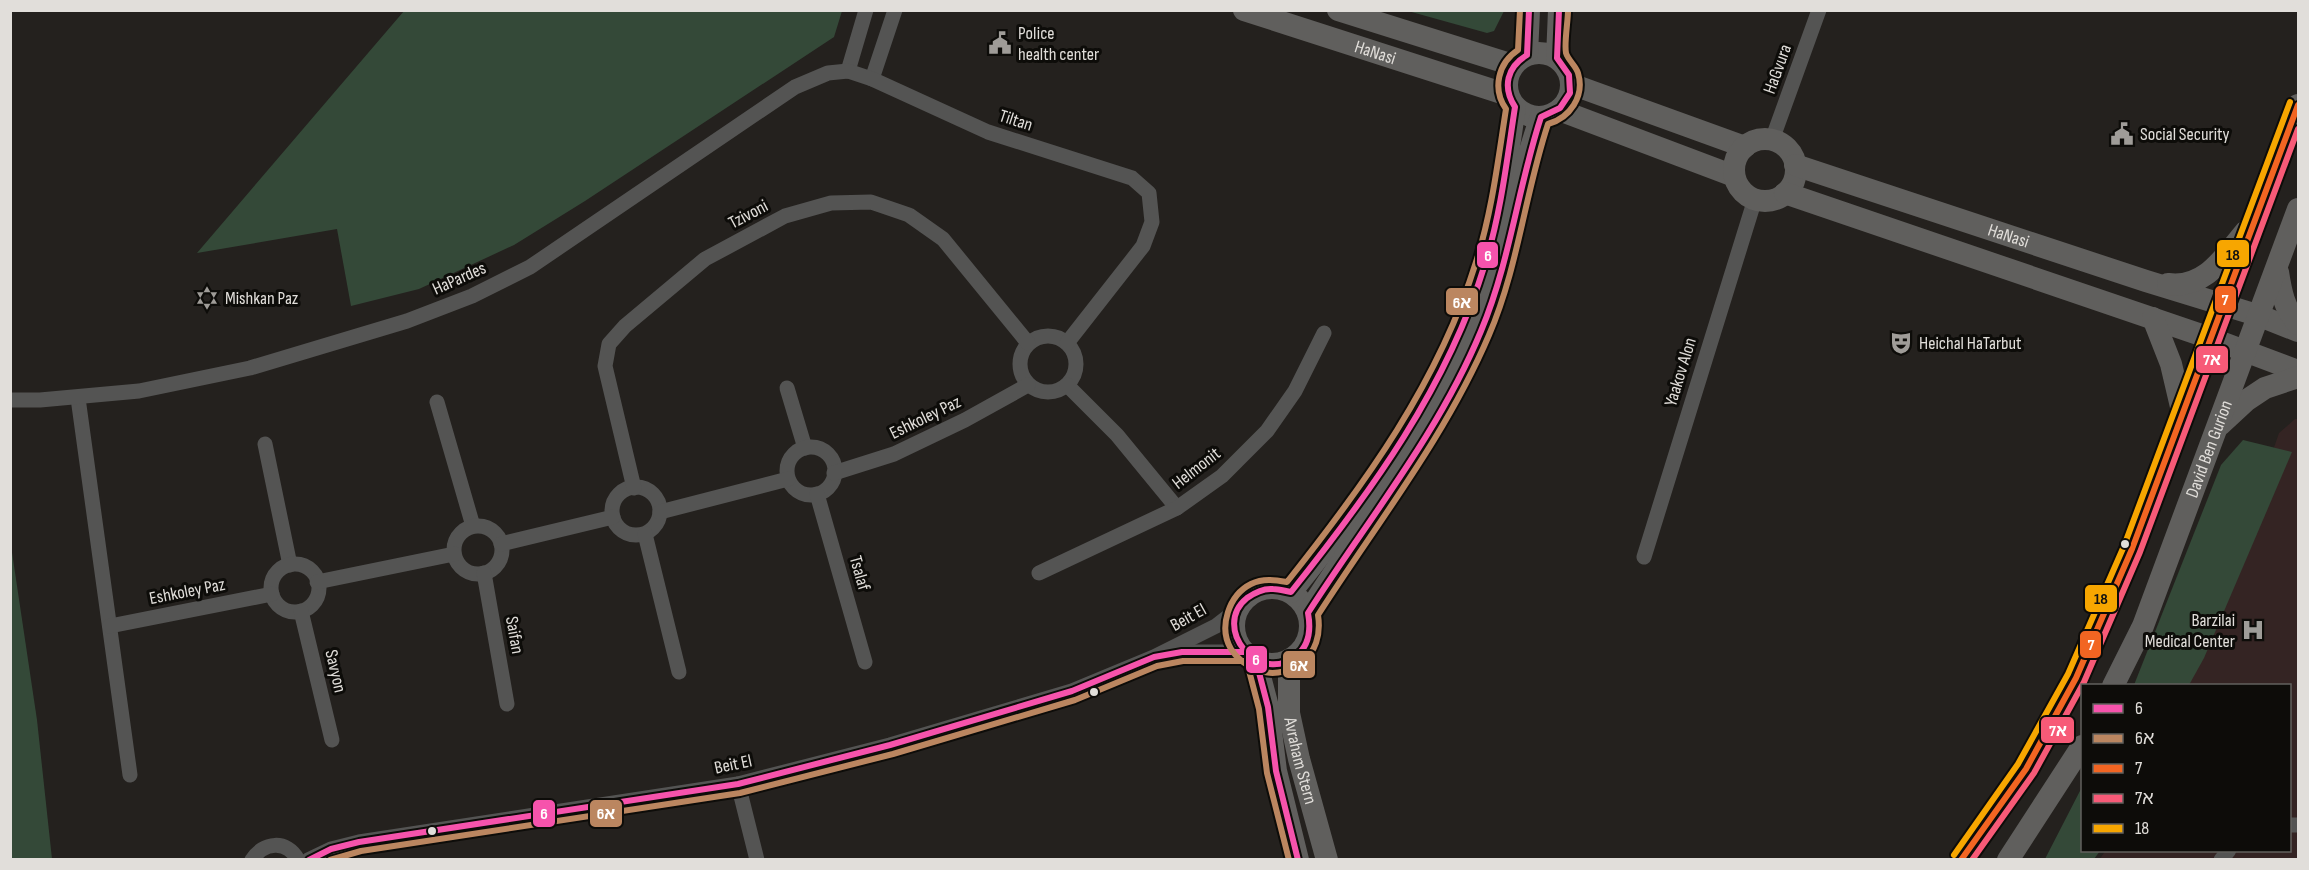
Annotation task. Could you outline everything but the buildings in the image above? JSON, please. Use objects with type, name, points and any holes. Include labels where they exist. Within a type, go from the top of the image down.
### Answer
[{"type":"street","points":[[848,71],[866,10]]},
{"type":"street","points":[[872,79],[895,10]]},
{"type":"street","name":"HaNasi","points":[[1244,10],[1512,101]]},
{"type":"street","name":"HaNasi","points":[[1338,10],[1520,60]]},
{"type":"street","points":[[1520,60],[1529,10]]},
{"type":"street","points":[[1557,58],[1559,10]]},
{"type":"street","name":"HaGvura","points":[[1772,140],[1819,10]]},
{"type":"street","points":[[1308,613],[1350,546],[1442,410],[1472,350],[1497,286],[1529,150],[1550,114],[1566,103],[1571,84],[1567,69],[1557,58],[1547,53],[1537,52],[1520,60],[1508,74],[1506,85],[1512,101],[1527,115],[1550,114],[1734,176]]},
{"type":"street","name":"HaPardes","points":[[10,400],[78,398],[139,391],[250,368],[407,321],[472,296],[530,267],[795,87],[828,73],[848,71],[872,79]]},
{"type":"street","name":"Tiltan","points":[[872,79],[988,132],[1132,178],[1149,193],[1152,222],[1143,246],[1067,343]]},
{"type":"street","points":[[1571,84],[1745,147]]},
{"type":"street","points":[[1291,592],[1393,454],[1412,425],[1455,345],[1486,263],[1512,101]]},
{"type":"street","name":"David Ben Gurion","points":[[1961,860],[2026,770],[2076,678],[2132,549],[2298,105]]},
{"type":"street","points":[[1762,139],[1772,140],[1786,148],[1791,155],[1795,165],[1795,174],[1792,184],[1785,193],[1774,200],[1762,201],[1749,197],[1738,186],[1734,176],[1734,166],[1738,153],[1750,143],[1762,139]]},
{"type":"street","name":"HaNasi","points":[[1795,165],[2146,281],[2260,316],[2298,331]]},
{"type":"street","name":"HaNasi","points":[[1785,193],[2153,318],[2298,371]]},
{"type":"street","name":"Yaakov Alon","points":[[1644,557],[1755,199]]},
{"type":"street","name":"Tzivoni","points":[[634,488],[605,366],[609,344],[625,326],[705,259],[784,216],[831,203],[871,202],[909,215],[943,239],[1028,343]]},
{"type":"street","name":"David Ben Gurion","points":[[2114,684],[2143,626],[2298,209]]},
{"type":"street","points":[[2146,281],[2180,286],[2197,281],[2212,271],[2256,218]]},
{"type":"street","points":[[2277,267],[2282,299],[2298,324]]},
{"type":"street","points":[[2153,318],[2171,364],[2182,411]]},
{"type":"street","name":"Helmonit","points":[[1039,573],[1177,508],[1222,476],[1267,430],[1295,391],[1324,333]]},
{"type":"street","points":[[1052,336],[1067,343],[1076,359],[1073,378],[1067,385],[1052,393],[1043,392],[1028,385],[1019,368],[1023,350],[1028,343],[1035,338],[1052,336]]},
{"type":"street","points":[[2217,428],[2247,400],[2270,386],[2298,377]]},
{"type":"street","name":"Eshkoley Paz","points":[[834,473],[894,454],[965,420],[1028,385]]},
{"type":"street","points":[[1067,385],[1117,435],[1177,508]]},
{"type":"street","points":[[787,388],[805,448]]},
{"type":"street","points":[[78,398],[130,775]]},
{"type":"street","points":[[437,402],[473,526]]},
{"type":"street","points":[[265,444],[290,565]]},
{"type":"street","points":[[805,448],[813,448],[826,453],[834,466],[834,473],[829,486],[817,494],[810,495],[797,491],[788,479],[787,473],[790,460],[794,455],[805,448]]},
{"type":"street","points":[[660,512],[788,479]]},
{"type":"street","points":[[642,488],[655,497],[660,512],[656,525],[645,534],[629,534],[621,531],[613,517],[612,510],[616,498],[627,489],[642,488]]},
{"type":"street","name":"Tsalaf","points":[[817,494],[865,662]]},
{"type":"street","points":[[501,544],[613,517]]},
{"type":"street","points":[[473,526],[487,527],[494,531],[501,544],[497,565],[484,573],[476,574],[462,567],[454,554],[460,533],[473,526]]},
{"type":"street","points":[[645,534],[679,672]]},
{"type":"street","points":[[317,582],[454,554]]},
{"type":"street","points":[[290,565],[304,567],[314,575],[317,582],[317,596],[313,603],[301,611],[286,611],[279,607],[272,594],[273,579],[277,572],[290,565]]},
{"type":"street","name":"Saifan","points":[[484,573],[507,704]]},
{"type":"street","points":[[1279,588],[1291,592],[1304,604],[1311,624],[1305,645],[1299,654],[1279,664],[1267,664],[1250,656],[1238,642],[1234,631],[1234,620],[1238,609],[1255,591],[1279,588]]},
{"type":"street","name":"Eshkoley Paz","points":[[110,626],[272,594]]},
{"type":"street","name":"Beit El","points":[[308,860],[332,849],[359,842],[738,784],[890,745],[1072,691],[1154,657],[1216,626],[1238,609]]},
{"type":"street","name":"Savyon","points":[[301,611],[332,740]]},
{"type":"street","name":"Beit El","points":[[1154,657],[1182,652],[1250,656]]},
{"type":"street","name":"Avraham Stern","points":[[1250,656],[1268,707],[1276,771],[1298,860]]},
{"type":"street","name":"Avraham Stern","points":[[1289,660],[1289,713],[1299,759],[1327,860]]},
{"type":"street","points":[[2008,860],[2081,749]]},
{"type":"street","points":[[738,784],[757,860]]},
{"type":"street","points":[[252,860],[258,851],[273,844],[290,849],[298,860]]},
{"type":"shaded area","name":"Barzilai Medical Center","points":[[2298,419],[2298,859],[2099,860],[2105,852],[2291,852],[2291,684],[2186,684],[2230,575],[2279,433]]},
{"type":"green space","points":[[1504,10],[1494,31],[1487,33],[1408,11]]},
{"type":"green space","points":[[404,11],[842,11],[834,37],[585,201],[514,245],[419,289],[351,306],[337,229],[197,253]]},
{"type":"green space","points":[[2243,440],[2292,452],[2204,658],[2190,684],[2134,684],[2221,465]]},
{"type":"green space","points":[[10,539],[37,720],[52,859],[11,859]]},
{"type":"green space","points":[[2081,789],[2081,852],[2099,852],[2094,859],[2045,859]]},
{"type":"transit line","name":"6א","points":[[1520,10],[1518,50],[1506,62],[1499,77],[1499,93],[1506,109],[1490,205],[1482,243],[1460,306],[1442,349],[1397,430],[1316,545],[1287,582],[1269,580],[1256,582],[1243,589],[1232,604],[1226,622],[1227,640],[1236,656],[1255,669],[1272,673],[1290,670],[1305,660],[1314,649],[1319,629],[1318,615],[1432,444],[1472,372],[1499,310],[1548,124],[1563,117],[1577,98],[1580,82],[1578,73],[1567,56],[1566,49],[1568,10]]},
{"type":"transit line","name":"6","points":[[1529,10],[1527,55],[1515,65],[1509,78],[1509,92],[1515,107],[1499,206],[1491,245],[1469,310],[1450,354],[1404,437],[1378,477],[1321,554],[1291,592],[1275,589],[1262,590],[1247,598],[1237,610],[1234,624],[1237,637],[1244,649],[1254,658],[1267,664],[1282,663],[1301,652],[1307,642],[1309,631],[1308,613],[1423,441],[1464,369],[1481,331],[1507,251],[1541,117],[1560,108],[1570,93],[1569,75],[1557,58],[1559,10]]},
{"type":"transit line","name":"18","points":[[1954,855],[2018,764],[2068,674],[2124,546],[2290,102]]},
{"type":"transit line","name":"7","points":[[1961,860],[2026,769],[2076,678],[2132,549],[2298,105]]},
{"type":"transit line","name":"7א","points":[[2083,684],[2140,552],[2298,129]]},
{"type":"transit line","name":"6","points":[[309,860],[331,849],[359,842],[738,784],[890,745],[1072,691],[1154,657],[1182,652],[1244,652]]},
{"type":"transit line","name":"6א","points":[[330,860],[361,851],[740,793],[893,754],[1075,700],[1157,666],[1183,661],[1244,661]]},
{"type":"transit line","name":"6","points":[[1256,661],[1268,707],[1276,771],[1298,860]]},
{"type":"transit line","name":"6א","points":[[1247,663],[1259,709],[1267,773],[1289,860]]},
{"type":"transit line","name":"7א","points":[[1972,860],[2034,773],[2081,687]]},
{"type":"place","name":"Police health center","points":[[1000,43]]},
{"type":"place","name":"Social Security","points":[[2122,134]]},
{"type":"place","name":"Mishkan Paz","points":[[207,298]]},
{"type":"place","name":"Heichal HaTarbut","points":[[1901,343]]},
{"type":"place","name":"Barzilai Medical Center","points":[[2253,630]]}]
